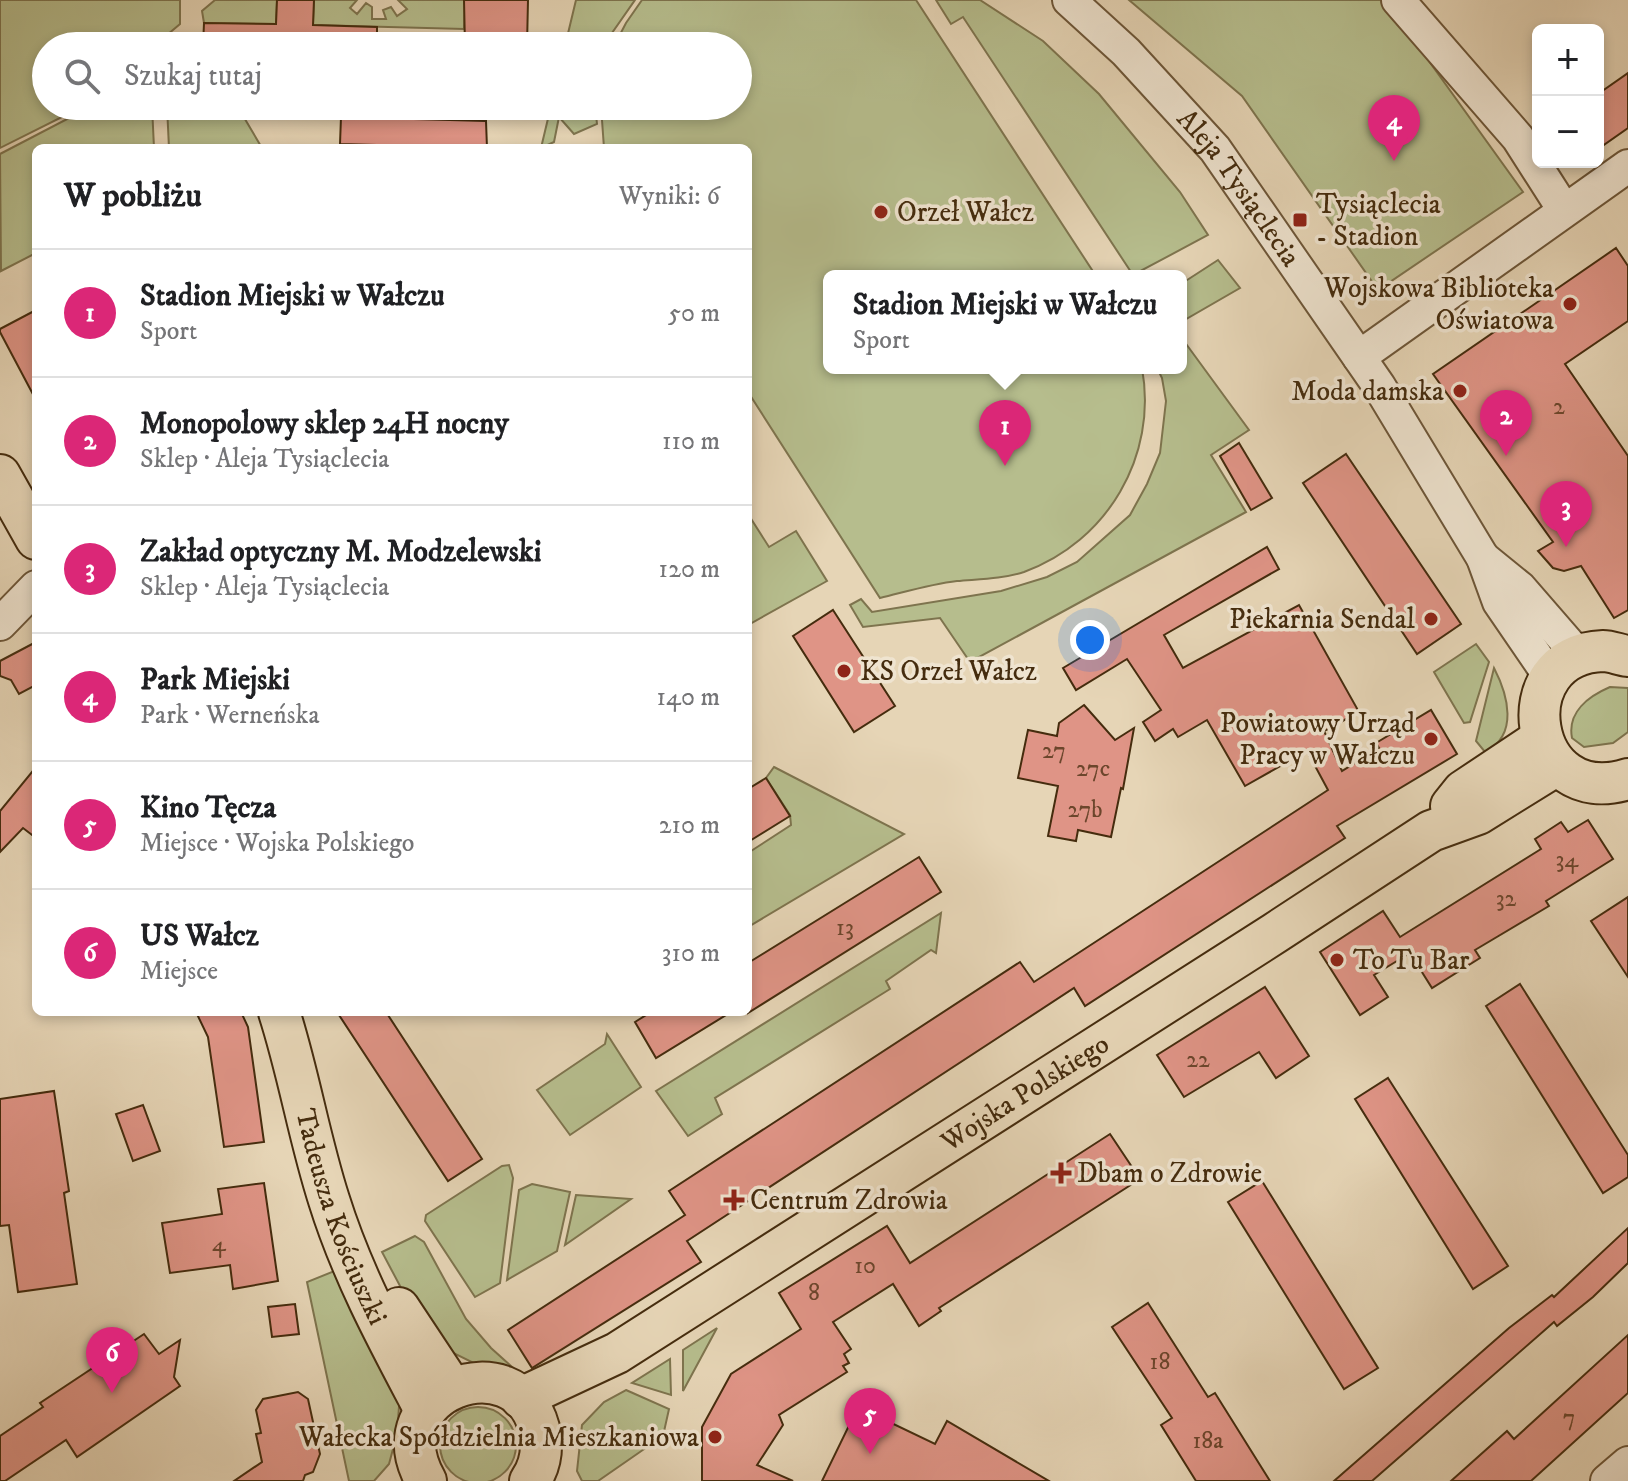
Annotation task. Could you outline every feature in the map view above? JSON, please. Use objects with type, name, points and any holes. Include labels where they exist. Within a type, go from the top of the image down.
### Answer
[{"type":"main road","points":[[0,456],[32,491]]},
{"type":"main road","points":[[0,475],[32,532]]},
{"type":"main road","points":[[1627,782],[1601,784],[1577,779],[1549,752],[1538,717],[1541,697],[1565,667],[1605,651],[1628,656]]},
{"type":"main road","name":"Wojska Polskiego","points":[[529,1410],[1431,831],[1478,814],[1549,752]]},
{"type":"main road","name":"Tadeusza Kościuszki","points":[[280,1016],[317,1159],[348,1254],[375,1314],[438,1399]]},
{"type":"main road","name":"Tadeusza Kościuszki","points":[[301,1016],[369,1245],[389,1292],[416,1338],[438,1399]]},
{"type":"main road","points":[[426,1481],[416,1456],[415,1440],[438,1399],[469,1382],[488,1382],[505,1388],[529,1410],[541,1449],[536,1479]]},
{"type":"street","name":"Aleja Tysiąclecia","points":[[1069,0],[1126,52],[1215,149],[1359,357],[1483,558],[1520,588],[1565,667]]},
{"type":"street","points":[[1399,0],[1518,138],[1564,210]]},
{"type":"street","points":[[1359,357],[1628,166]]},
{"type":"street","points":[[0,624],[32,591]]},
{"type":"street","points":[[1607,1481],[1628,1463]]},
{"type":"green space","points":[[0,0],[180,0],[180,24],[171,32],[32,32],[32,120],[56,120],[0,148]]},
{"type":"green space","points":[[215,0],[277,0],[276,24],[204,23],[202,11]]},
{"type":"green space","points":[[314,0],[357,0],[350,8],[357,14],[366,3],[372,7],[372,19],[386,19],[383,10],[391,7],[397,16],[407,9],[398,0],[465,0],[464,29],[313,25]]},
{"type":"green space","points":[[576,0],[635,0],[613,32],[568,32]]},
{"type":"green space","points":[[642,0],[916,0],[1092,270],[823,270],[823,374],[1143,374],[1145,401],[1142,433],[1134,463],[1120,492],[1080,540],[1054,558],[1024,572],[938,584],[880,598],[752,398],[752,144],[604,144],[602,120],[752,120],[752,32],[621,32]]},
{"type":"green space","points":[[936,0],[980,0],[1043,41],[1099,94],[1180,192],[1208,235],[1142,270],[1130,270],[963,17],[951,24]]},
{"type":"green space","points":[[1129,0],[1385,0],[1523,192],[1378,290],[1242,96]]},
{"type":"green space","points":[[65,120],[153,120],[154,144],[32,144],[32,255],[1,271],[0,154]]},
{"type":"green space","points":[[168,120],[245,120],[260,144],[169,144]]},
{"type":"green space","points":[[548,120],[558,120],[554,142],[542,144]]},
{"type":"green space","points":[[562,120],[597,120],[597,124],[574,134]]},
{"type":"green space","points":[[1218,260],[1240,288],[1187,319],[1187,280]]},
{"type":"green space","points":[[1187,345],[1249,430],[1211,455],[1246,512],[970,662],[940,618],[863,627],[850,605],[861,599],[872,612],[1001,591],[1047,577],[1077,562],[1130,515],[1147,484],[1160,453],[1166,401],[1160,374],[1187,374]]},
{"type":"green space","points":[[752,520],[769,547],[796,531],[827,581],[752,623]]},
{"type":"green space","points":[[1476,644],[1489,662],[1470,722],[1464,723],[1434,672]]},
{"type":"green space","points":[[1494,668],[1508,714],[1503,736],[1485,752],[1476,741]]},
{"type":"green space","points":[[1610,687],[1628,688],[1628,732],[1613,743],[1584,747],[1572,738],[1571,729],[1576,713],[1587,700]]},
{"type":"green space","points":[[774,767],[904,834],[752,925],[752,850],[791,825],[790,815],[766,778]]},
{"type":"green space","points":[[941,913],[936,953],[931,950],[886,981],[890,989],[715,1098],[722,1114],[688,1136],[656,1091]]},
{"type":"green space","points":[[607,1034],[641,1087],[570,1135],[537,1090],[605,1044]]},
{"type":"green space","points":[[509,1165],[513,1178],[500,1283],[475,1297],[425,1221],[426,1215],[502,1166]]},
{"type":"green space","points":[[532,1184],[570,1192],[557,1251],[507,1280],[519,1190]]},
{"type":"green space","points":[[576,1195],[631,1199],[565,1245]]},
{"type":"green space","points":[[415,1236],[424,1242],[466,1319],[491,1348],[520,1374],[496,1374],[437,1345],[425,1333],[382,1252]]},
{"type":"green space","points":[[342,1268],[400,1393],[397,1434],[389,1464],[374,1481],[349,1481],[307,1282]]},
{"type":"green space","points":[[717,1328],[683,1391],[683,1350]]},
{"type":"green space","points":[[670,1359],[671,1395],[632,1383]]},
{"type":"green space","points":[[626,1390],[669,1409],[663,1436],[598,1481],[582,1481],[577,1471],[582,1425],[604,1402]]},
{"type":"green space","points":[[478,1407],[493,1410],[505,1418],[515,1438],[515,1452],[510,1466],[499,1477],[485,1482],[471,1482],[457,1477],[446,1466],[440,1445],[443,1430],[451,1418],[463,1410]]},
{"type":"building","points":[[277,0],[314,0],[313,25],[377,27],[377,32],[204,32],[204,23],[276,24]]},
{"type":"building","points":[[464,0],[528,0],[527,32],[465,32]]},
{"type":"building","points":[[1628,73],[1628,128],[1604,145],[1604,96],[1604,90]]},
{"type":"building","points":[[341,120],[486,121],[487,144],[340,144]]},
{"type":"building","points":[[1616,248],[1628,266],[1628,321],[1565,364],[1628,456],[1628,610],[1614,618],[1581,566],[1564,571],[1553,568],[1538,551],[1553,542],[1433,374]]},
{"type":"building","points":[[32,312],[32,392],[0,332],[0,329]]},
{"type":"building","points":[[1239,443],[1272,498],[1251,510],[1220,456]]},
{"type":"building","points":[[1346,454],[1461,624],[1417,654],[1303,483]]},
{"type":"building","points":[[1267,547],[1279,569],[1164,635],[1183,668],[1299,605],[1359,712],[1324,731],[1342,771],[1379,748],[1376,743],[1431,710],[1457,754],[1337,826],[1345,838],[1085,1006],[1074,988],[687,1241],[701,1262],[532,1368],[508,1330],[685,1215],[669,1191],[1020,962],[1034,982],[1328,790],[1307,751],[1245,786],[1207,720],[1178,737],[1173,729],[1155,741],[1143,722],[1161,710],[1127,659],[1076,690],[1063,668]]},
{"type":"building","name":"KS Orzeł Wałcz","points":[[833,610],[895,706],[854,732],[793,636]]},
{"type":"building","points":[[32,644],[32,687],[19,694],[11,680],[0,676],[0,661]]},
{"type":"building","points":[[1084,705],[1115,740],[1134,728],[1111,837],[1078,830],[1076,841],[1048,836],[1058,786],[1018,778],[1028,730],[1057,736],[1059,723]]},
{"type":"building","points":[[32,772],[32,835],[23,828],[0,852],[0,811]]},
{"type":"building","points":[[766,778],[790,816],[752,840],[752,787]]},
{"type":"building","points":[[1588,820],[1613,859],[1546,901],[1549,906],[1475,950],[1480,958],[1432,988],[1410,953],[1374,975],[1388,997],[1360,1015],[1320,952],[1383,911],[1400,937],[1541,849],[1535,839],[1561,822],[1568,832]]},
{"type":"building","points":[[919,857],[941,892],[752,1010],[752,961]]},
{"type":"building","points":[[1628,897],[1628,977],[1591,921]]},
{"type":"building","points":[[1520,984],[1628,1155],[1628,1177],[1603,1193],[1486,1006]]},
{"type":"building","points":[[1265,987],[1309,1056],[1276,1078],[1259,1052],[1184,1097],[1157,1055]]},
{"type":"building","points":[[198,1016],[243,1016],[248,1027],[264,1142],[224,1147],[208,1037]]},
{"type":"building","points":[[340,1016],[389,1016],[482,1159],[448,1181]]},
{"type":"building","points":[[645,1016],[724,1016],[656,1058],[635,1022]]},
{"type":"building","points":[[1388,1078],[1508,1266],[1473,1289],[1355,1099]]},
{"type":"building","points":[[54,1091],[69,1191],[64,1193],[77,1284],[18,1292],[9,1225],[0,1226],[0,1099]]},
{"type":"building","points":[[143,1105],[160,1151],[133,1161],[116,1114]]},
{"type":"building","points":[[1110,1134],[1140,1179],[939,1308],[941,1311],[919,1326],[893,1284],[833,1322],[851,1349],[844,1354],[849,1363],[843,1366],[847,1372],[779,1415],[783,1425],[757,1465],[793,1481],[702,1481],[702,1427],[731,1374],[801,1329],[779,1293],[887,1226],[910,1263]]},
{"type":"building","points":[[1262,1181],[1378,1368],[1344,1389],[1228,1202]]},
{"type":"building","points":[[264,1183],[278,1281],[233,1289],[230,1265],[170,1273],[162,1223],[222,1214],[218,1189]]},
{"type":"building","points":[[1628,1228],[1628,1263],[1593,1297],[1557,1326],[1554,1322],[1372,1481],[1334,1481],[1509,1328],[1552,1295],[1554,1297]]},
{"type":"building","points":[[1148,1303],[1208,1397],[1215,1393],[1270,1481],[1196,1481],[1161,1425],[1172,1418],[1112,1327]]},
{"type":"building","points":[[295,1304],[299,1334],[272,1337],[268,1307]]},
{"type":"building","points":[[144,1334],[159,1354],[180,1340],[174,1377],[180,1386],[77,1457],[66,1440],[5,1481],[0,1481],[0,1436],[43,1407],[40,1403]]},
{"type":"building","points":[[1628,1335],[1628,1393],[1531,1481],[1451,1481],[1507,1431],[1514,1439]]},
{"type":"building","points":[[298,1392],[308,1399],[320,1454],[313,1472],[305,1475],[303,1481],[234,1481],[262,1462],[256,1434],[261,1433],[256,1410],[263,1399]]},
{"type":"building","points":[[858,1407],[935,1444],[947,1421],[1049,1481],[822,1481]]},
{"type":"place","name":"Park Miejski","points":[[1394,161]]},
{"type":"place","name":"Orzeł Wałcz","points":[[881,212]]},
{"type":"place","name":"Tysiąclecia - Stadion","points":[[1300,220]]},
{"type":"place","name":"Wojskowa Biblioteka Oświatowa","points":[[1570,304]]},
{"type":"place","name":"Moda damska","points":[[1460,391]]},
{"type":"place","name":"Monopolowy sklep 24H nocny","points":[[1506,456]]},
{"type":"place","name":"Stadion Miejski w Wałczu","points":[[1005,466]]},
{"type":"place","name":"Zakład optyczny M. Modzelewski","points":[[1566,547]]},
{"type":"place","name":"Piekarnia Sendal","points":[[1431,619]]},
{"type":"place","name":"KS Orzeł Wałcz","points":[[844,671]]},
{"type":"place","name":"Powiatowy Urząd Pracy w Wałczu","points":[[1431,739]]},
{"type":"place","name":"To Tu Bar","points":[[1337,960]]},
{"type":"place","name":"Dbam o Zdrowie","points":[[1061,1173]]},
{"type":"place","name":"Centrum Zdrowia","points":[[734,1200]]},
{"type":"place","name":"US Wałcz","points":[[112,1393]]},
{"type":"place","name":"Wałecka Spółdzielnia Mieszkaniowa","points":[[715,1437]]},
{"type":"place","name":"Kino Tęcza","points":[[870,1454]]}]
